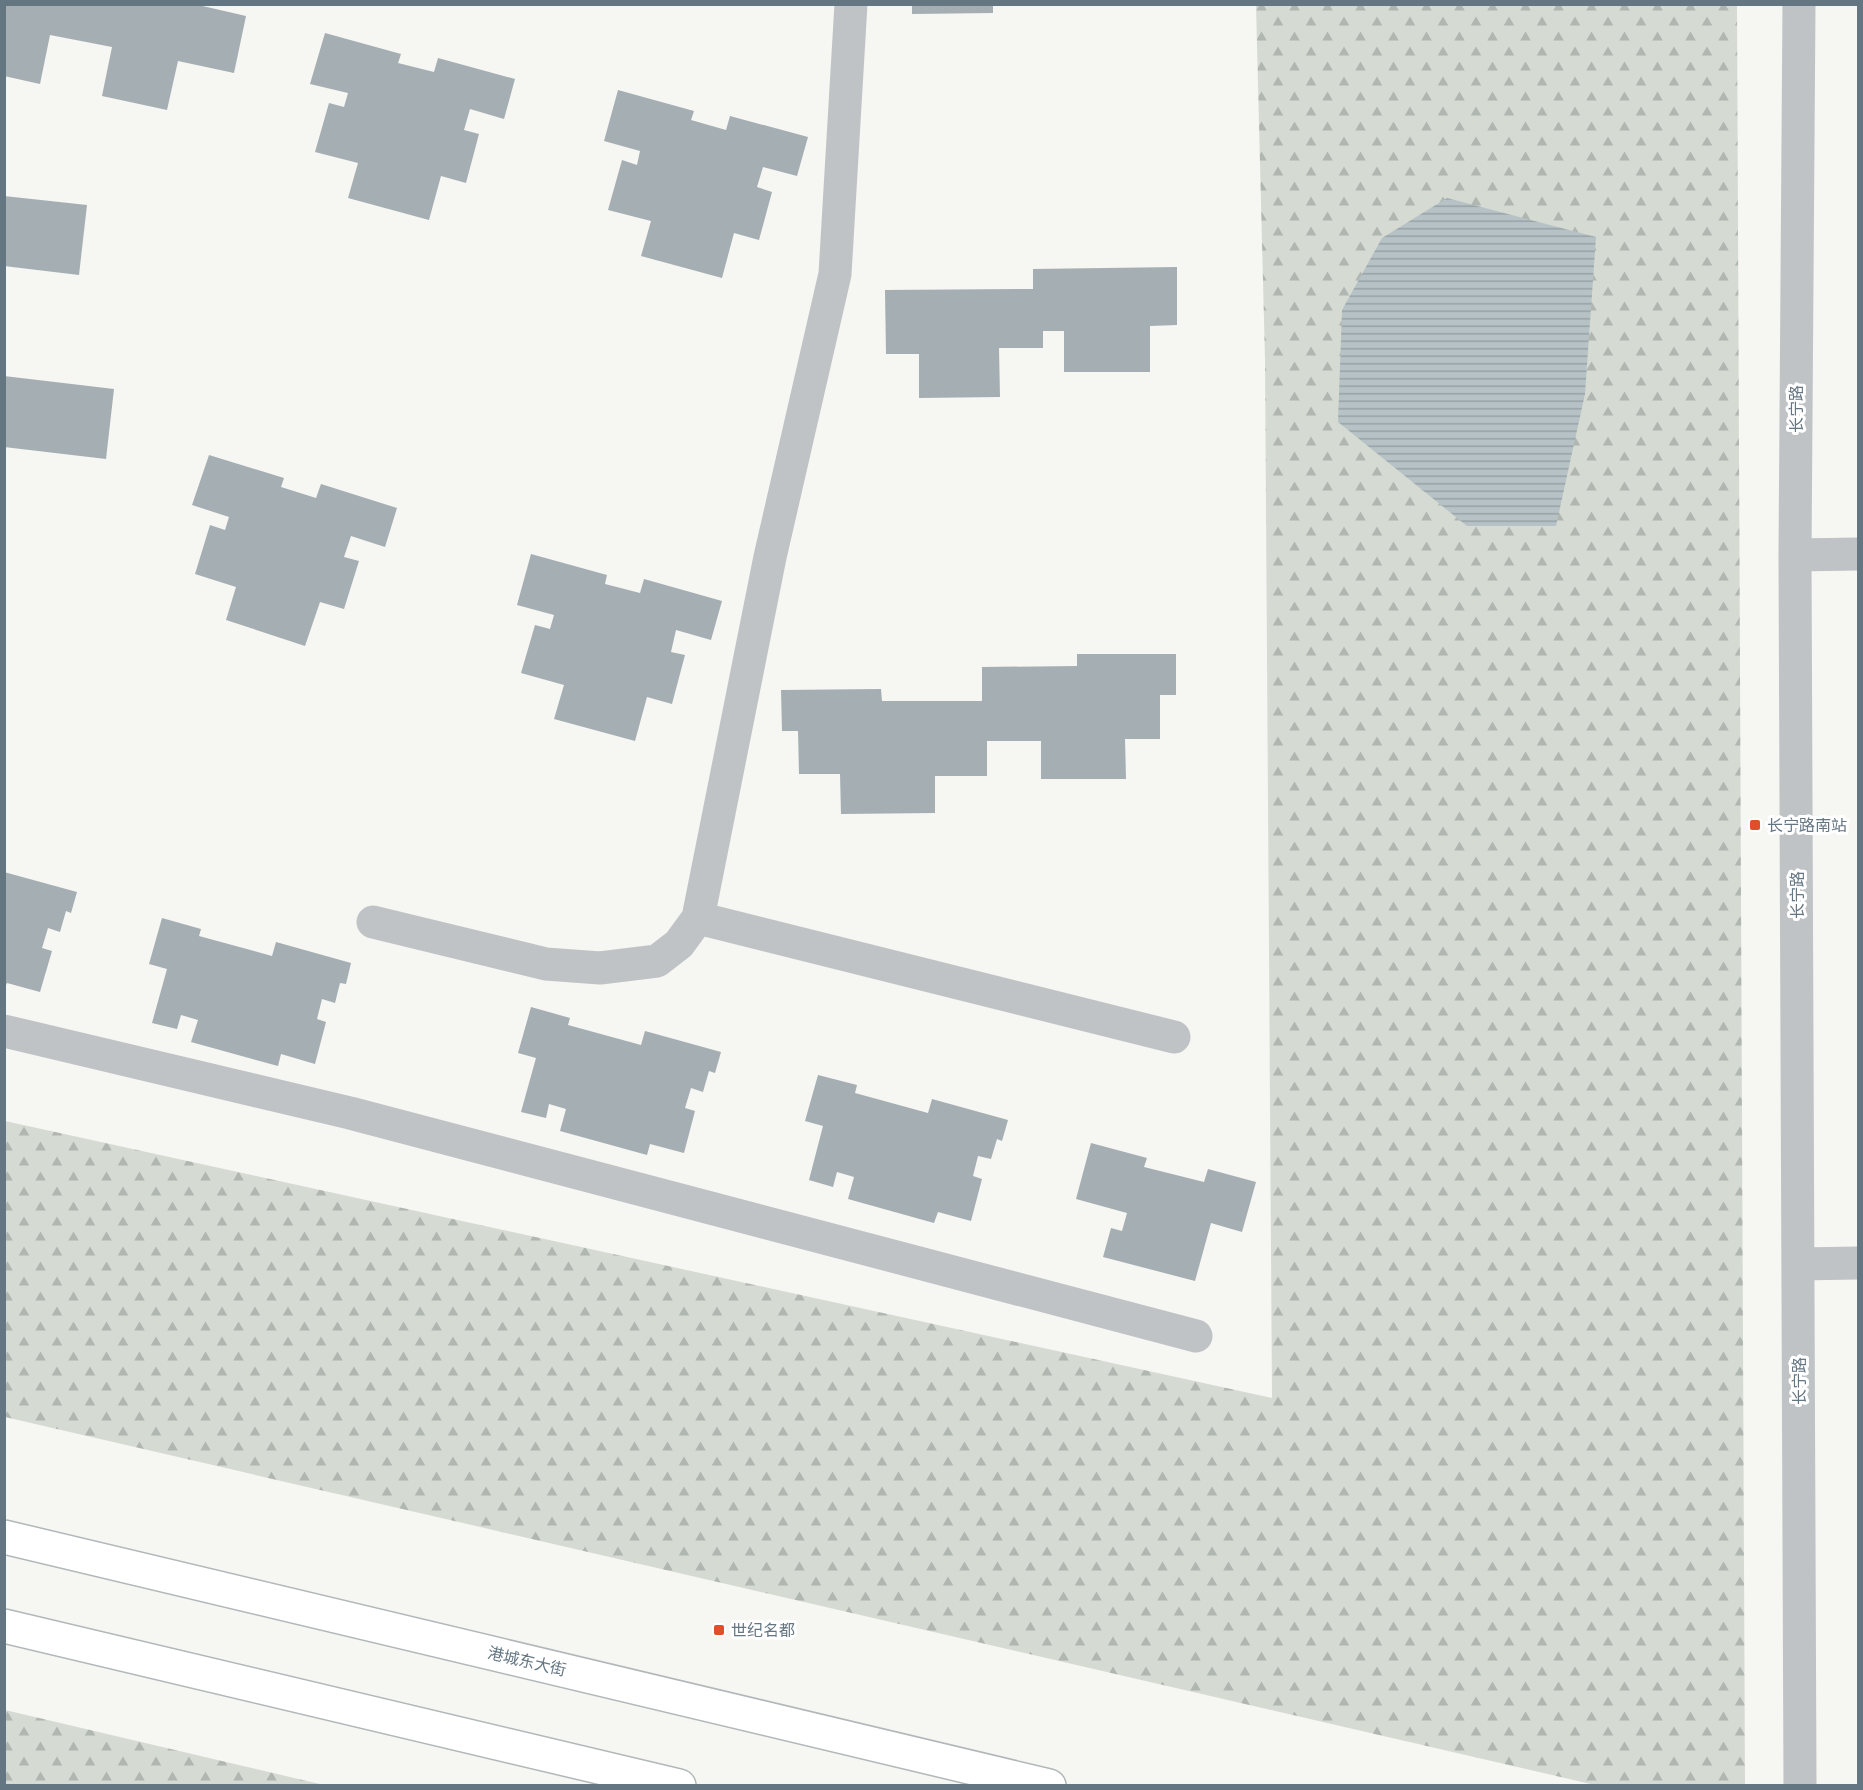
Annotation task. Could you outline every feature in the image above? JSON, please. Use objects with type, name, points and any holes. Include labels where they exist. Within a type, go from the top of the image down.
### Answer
[{"type":"main road","name":"港城东大街","points":[[4,1537],[1049,1785]]},
{"type":"main road","points":[[4,1626],[679,1785]]},
{"type":"street","points":[[374,922],[546,964],[600,968],[657,961],[679,944],[699,918],[770,557],[835,274],[851,4]]},
{"type":"street","name":"长宁路","points":[[1799,4],[1795,555],[1800,1785]]},
{"type":"street","points":[[1795,555],[1858,554]]},
{"type":"street","points":[[699,918],[1174,1037]]},
{"type":"street","points":[[4,1031],[350,1113],[1196,1336]]},
{"type":"street","points":[[1798,1264],[1858,1263]]},
{"type":"green space","points":[[1256,5],[1737,5],[1745,1785],[1595,1785],[5,1417],[5,1121],[1272,1398],[1265,360]]},
{"type":"green space","points":[[5,1710],[324,1785],[5,1785]]},
{"type":"shaded area","points":[[1447,198],[1596,237],[1585,394],[1556,526],[1467,526],[1338,422],[1342,310],[1382,238]]},
{"type":"building","points":[[4,4],[194,4],[246,16],[234,73],[178,61],[167,110],[102,96],[112,47],[50,35],[40,84],[4,76]]},
{"type":"building","points":[[912,4],[993,4],[993,13],[912,14]]},
{"type":"building","points":[[325,33],[401,54],[398,63],[434,72],[438,58],[515,79],[504,119],[470,109],[464,130],[479,134],[466,183],[441,176],[429,220],[348,198],[358,163],[315,152],[329,103],[344,107],[348,93],[310,84]]},
{"type":"building","points":[[618,90],[694,111],[691,120],[726,130],[730,116],[808,137],[797,176],[763,167],[757,187],[772,192],[759,240],[734,233],[722,278],[641,256],[651,221],[608,210],[622,160],[637,165],[640,151],[604,141]]},
{"type":"building","points":[[4,196],[87,205],[79,275],[4,266]]},
{"type":"building","points":[[1177,267],[1177,325],[1150,326],[1150,372],[1064,372],[1064,331],[1043,331],[1043,348],[999,348],[1000,397],[919,398],[919,354],[886,354],[885,290],[1033,289],[1033,269]]},
{"type":"building","points":[[4,376],[114,389],[106,459],[4,447]]},
{"type":"building","points":[[209,455],[284,478],[281,487],[316,498],[321,484],[397,508],[385,547],[351,536],[344,557],[359,561],[344,609],[320,602],[305,646],[226,620],[236,587],[195,574],[210,525],[225,530],[229,517],[192,505]]},
{"type":"building","points":[[531,554],[607,575],[605,584],[640,593],[644,579],[722,601],[711,640],[676,630],[671,652],[685,655],[672,704],[647,697],[635,741],[554,719],[564,685],[521,673],[535,625],[550,629],[554,615],[517,605]]},
{"type":"building","points":[[1077,654],[1176,654],[1176,695],[1160,695],[1160,739],[1125,739],[1126,779],[1041,779],[1041,741],[987,741],[987,776],[935,776],[935,813],[841,814],[840,774],[799,774],[798,731],[782,731],[781,690],[881,689],[882,701],[982,701],[982,667],[1077,666]]},
{"type":"building","points":[[4,872],[77,892],[71,913],[66,911],[60,932],[48,928],[42,948],[52,951],[40,992],[7,983],[4,989]]},
{"type":"building","points":[[162,918],[201,929],[199,936],[272,956],[276,942],[351,963],[346,984],[340,983],[335,1003],[322,999],[317,1019],[326,1022],[315,1064],[281,1054],[278,1066],[191,1042],[198,1020],[181,1015],[177,1029],[152,1023],[167,969],[149,964]]},
{"type":"building","points":[[531,1007],[570,1018],[568,1025],[641,1045],[645,1031],[721,1052],[715,1073],[709,1071],[703,1092],[691,1088],[685,1108],[695,1111],[684,1153],[650,1144],[647,1155],[560,1131],[566,1109],[549,1104],[546,1118],[521,1112],[536,1058],[518,1053]]},
{"type":"building","points":[[818,1075],[857,1085],[855,1093],[928,1113],[932,1099],[1008,1120],[1002,1141],[997,1139],[991,1159],[978,1156],[973,1176],[982,1179],[971,1221],[938,1212],[934,1223],[848,1199],[854,1177],[837,1172],[833,1187],[809,1180],[823,1126],[805,1121]]},
{"type":"building","points":[[1091,1143],[1147,1158],[1144,1167],[1204,1182],[1208,1169],[1256,1182],[1242,1232],[1211,1223],[1195,1281],[1103,1257],[1111,1228],[1122,1231],[1127,1213],[1076,1199]]},
{"type":"place","name":"长宁路南站","points":[[1755,825]]},
{"type":"place","name":"世纪名都","points":[[719,1630]]}]
